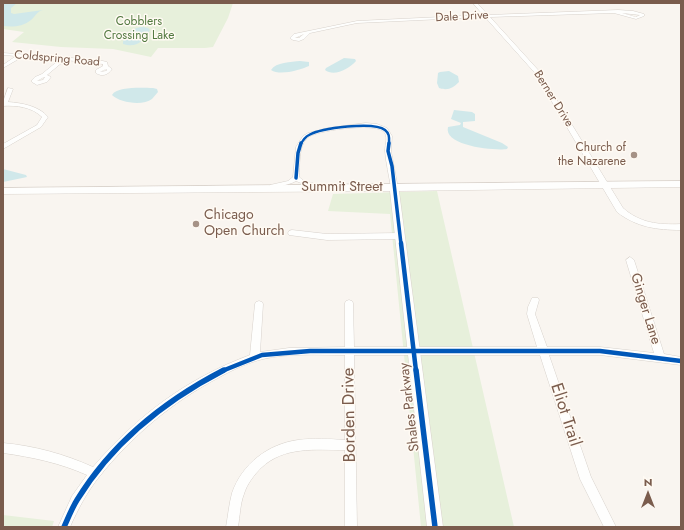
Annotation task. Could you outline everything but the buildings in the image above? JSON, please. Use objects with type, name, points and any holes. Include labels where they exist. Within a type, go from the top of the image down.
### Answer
[{"type":"main road","name":"Summit Street","points":[[3,190],[394,188],[681,184]]},
{"type":"main road","name":"Shales Parkway","points":[[394,188],[436,527]]},
{"type":"street","name":"Berner Drive","points":[[475,3],[537,72],[620,210],[632,220],[648,226],[681,227]]},
{"type":"street","name":"Dale Drive","points":[[308,33],[337,25],[357,22],[616,12],[637,12],[643,15],[636,18],[616,12]]},
{"type":"street","name":"Coldspring Road","points":[[3,54],[98,61],[105,63],[106,67]]},
{"type":"street","points":[[3,67],[21,56]]},
{"type":"street","points":[[44,75],[63,59]]},
{"type":"street","points":[[3,147],[39,126],[45,117],[41,112],[21,105],[14,103],[4,104],[10,89]]},
{"type":"street","points":[[257,188],[283,185],[296,178],[300,143],[310,134],[364,124],[384,129],[389,135],[388,150],[394,188]]},
{"type":"street","points":[[296,178],[310,186],[324,188]]},
{"type":"street","points":[[292,233],[327,237],[400,236]]},
{"type":"street","name":"Ginger Lane","points":[[630,260],[660,358]]},
{"type":"street","name":"Eliot Trail","points":[[535,300],[531,314],[586,479],[610,527]]},
{"type":"street","name":"Borden Drive","points":[[349,303],[351,527]]},
{"type":"street","points":[[256,357],[259,304]]},
{"type":"street","points":[[64,527],[76,502],[94,473],[129,436],[171,401],[203,381],[256,357],[296,351],[600,351],[681,361]]},
{"type":"street","points":[[232,527],[236,504],[242,486],[253,468],[269,454],[277,450],[296,445],[350,445]]},
{"type":"street","points":[[3,448],[47,455],[69,462],[94,473]]},
{"type":"green space","name":"Cobblers Crossing Lake","points":[[3,3],[233,3],[228,18],[213,47],[158,48],[151,57],[113,49],[61,47],[12,42],[24,32],[3,29]]},
{"type":"green space","points":[[437,191],[514,527],[421,527],[390,214],[328,211],[333,194]]},
{"type":"green space","points":[[3,515],[54,521],[52,527],[3,527]]},
{"type":"water","points":[[3,3],[17,3],[11,8],[11,13],[14,14],[43,10],[24,24],[3,26]]},
{"type":"water","points":[[143,27],[150,30],[142,41],[132,45],[123,44],[123,40],[127,34],[136,28]]},
{"type":"water","points":[[344,58],[355,59],[356,61],[341,71],[333,73],[325,70],[326,68]]},
{"type":"water","points":[[300,61],[309,62],[309,66],[295,71],[275,72],[271,70],[276,65]]},
{"type":"water","points":[[449,71],[458,76],[459,82],[450,88],[439,88],[437,83],[438,73]]},
{"type":"water","points":[[157,89],[158,92],[152,99],[143,102],[126,102],[112,95],[119,90]]},
{"type":"water","points":[[454,110],[472,112],[475,114],[475,121],[463,122],[463,127],[502,143],[508,147],[507,149],[492,149],[471,146],[453,139],[449,133],[448,127],[460,125],[461,123],[451,119]]},
{"type":"water","points":[[3,169],[26,175],[27,177],[3,182]]},
{"type":"cycle path","points":[[296,178],[298,153],[305,137],[310,134],[365,125],[376,126],[384,129],[389,135],[388,151],[392,166],[435,527]]},
{"type":"cycle path","points":[[64,527],[77,500],[95,474],[117,448],[143,424],[171,402],[200,383],[228,367],[262,355],[310,351],[600,351],[681,361]]},
{"type":"place","name":"Church of the Nazarene","points":[[634,155]]},
{"type":"place","name":"Chicago Open Church","points":[[196,224]]}]
